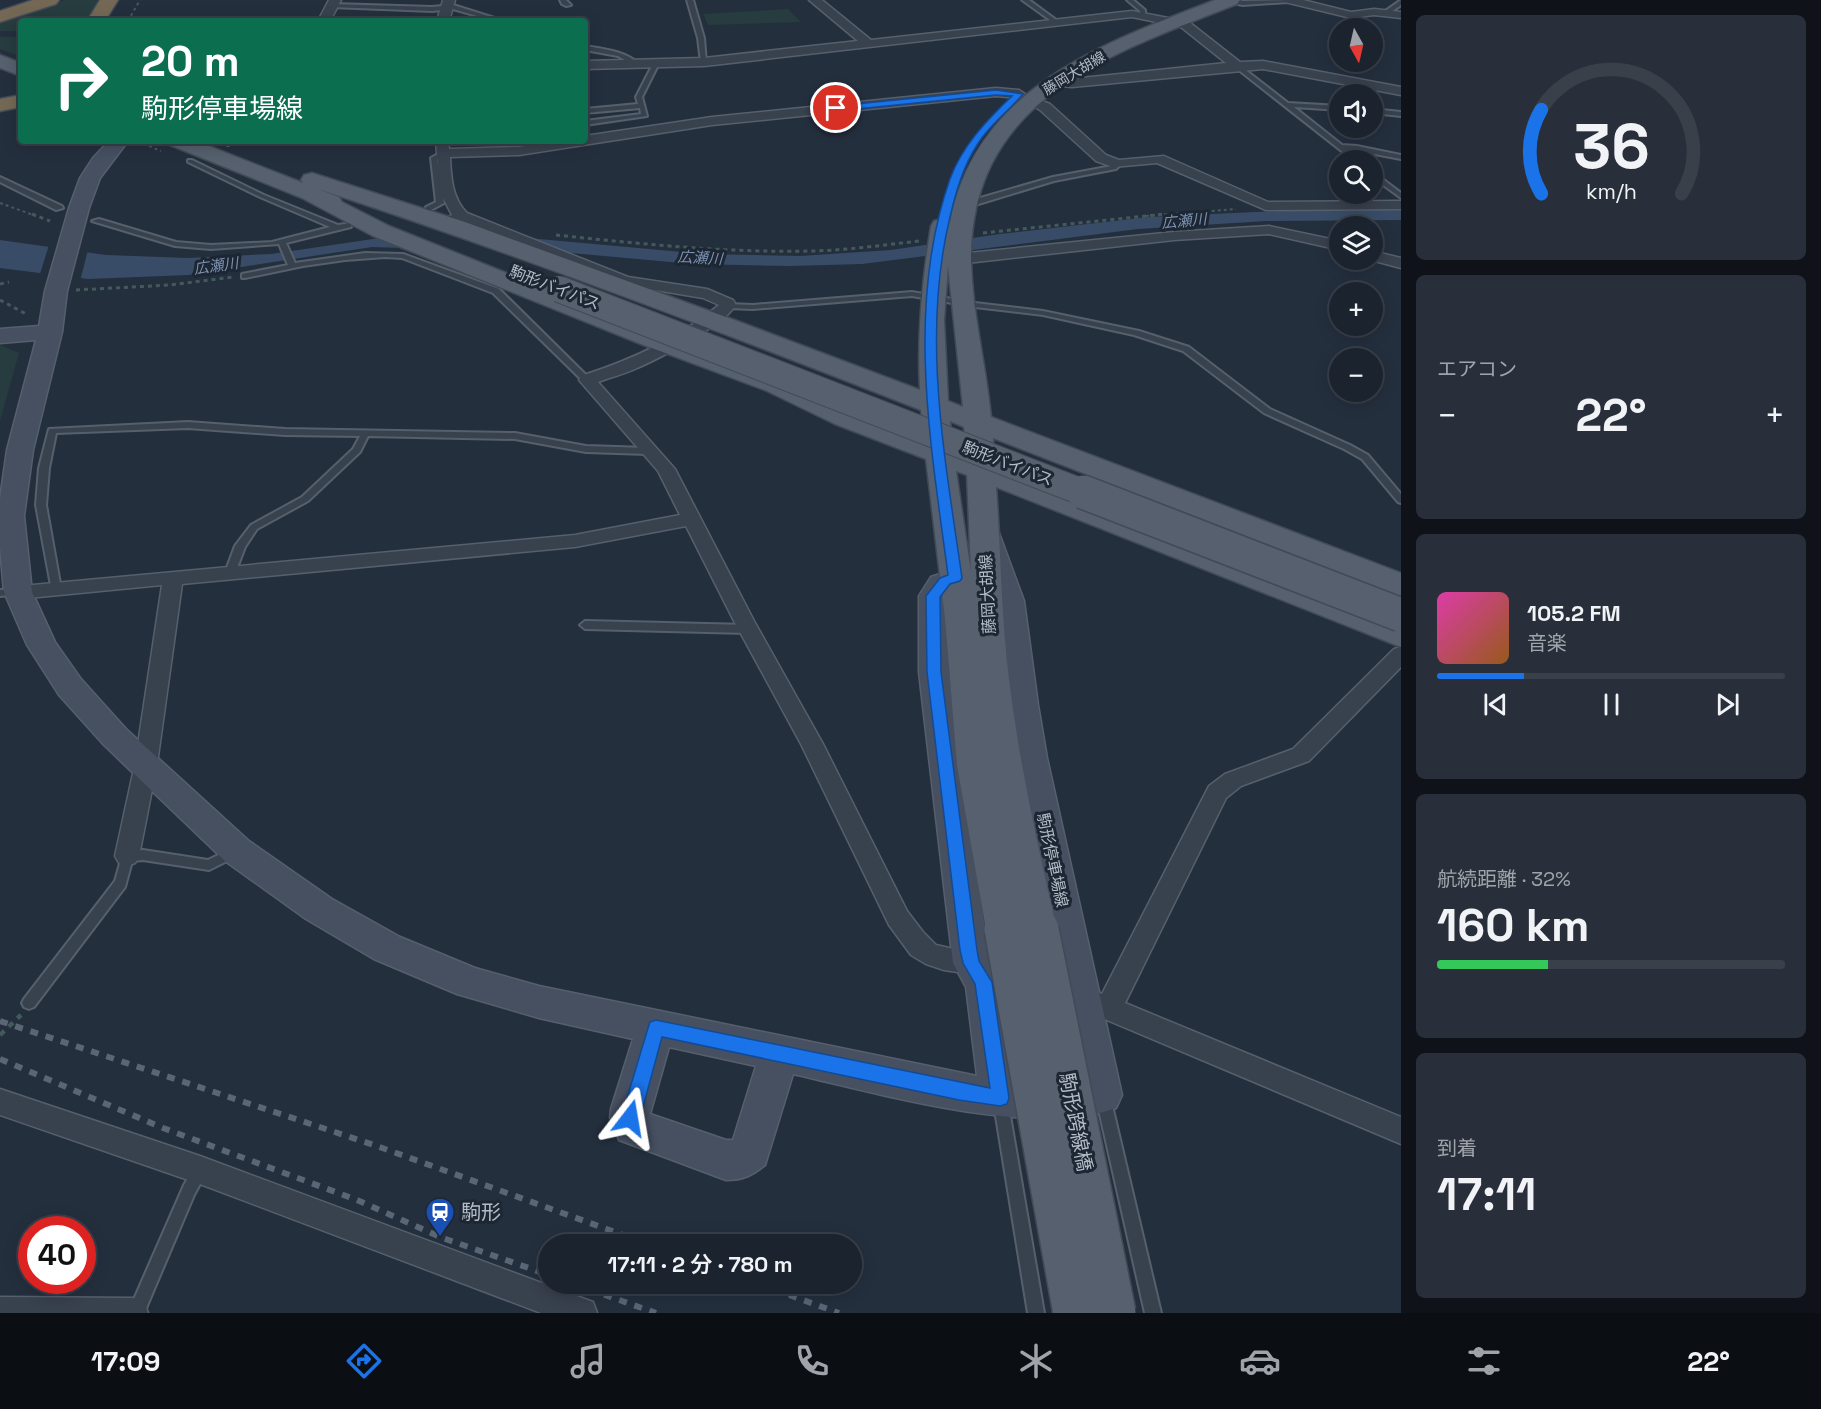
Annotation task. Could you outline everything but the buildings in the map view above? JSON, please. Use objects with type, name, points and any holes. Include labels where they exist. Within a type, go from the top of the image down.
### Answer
[{"type":"highway","points":[[0,8],[26,0]]},
{"type":"highway","points":[[18,18],[50,0]]},
{"type":"highway","points":[[98,18],[109,0]]},
{"type":"highway","points":[[1,28],[18,18]]},
{"type":"highway","points":[[0,105],[18,102]]},
{"type":"highway","points":[[0,111],[18,107]]},
{"type":"main road","name":"藤岡大胡線","points":[[1022,930],[986,831],[972,742],[955,578],[938,454],[932,375],[931,297],[967,203],[977,167],[1025,97],[1048,72],[1080,54],[1150,17],[1204,0]]},
{"type":"main road","name":"藤岡大胡線","points":[[1022,930],[991,675],[978,422],[963,303],[951,247],[947,202],[962,161],[988,124],[1025,97],[1095,58],[1177,21],[1229,1]]},
{"type":"main road","points":[[0,61],[18,69]]},
{"type":"main road","points":[[0,73],[18,81]]},
{"type":"main road","points":[[186,144],[308,186],[344,189],[445,221],[567,275],[720,313],[879,384],[1401,585]]},
{"type":"main road","points":[[217,146],[308,186],[393,230],[470,260],[669,345],[774,384],[845,418],[1275,584],[1401,636]]},
{"type":"main road","name":"駒形バイパス","points":[[445,221],[508,258],[567,275],[1401,601]]},
{"type":"main road","name":"駒形バイパス","points":[[470,260],[567,275],[1401,615]]},
{"type":"main road","points":[[879,384],[914,384],[932,375]]},
{"type":"main road","name":"駒形跨線橋","points":[[1022,930],[1075,1313]]},
{"type":"main road","name":"駒形跨線橋","points":[[1022,930],[1114,1313]]},
{"type":"street","points":[[814,0],[868,43]]},
{"type":"street","points":[[1289,0],[1305,2],[1351,15],[1386,13],[1401,15]]},
{"type":"street","points":[[326,18],[334,3]]},
{"type":"street","points":[[588,65],[704,62],[1056,22],[1150,17],[1177,21],[1189,27],[1237,66]]},
{"type":"street","points":[[1055,82],[1072,83],[1263,65],[1401,91]]},
{"type":"street","points":[[588,140],[721,120],[996,92],[1025,97],[1045,106],[1101,158],[1118,164],[1159,159],[1266,206],[1401,205]]},
{"type":"street","points":[[116,144],[100,162],[90,178],[73,230],[65,291],[42,324],[13,490],[9,592],[70,687],[115,737],[237,851],[349,928],[387,948],[470,983],[539,1002],[656,1028],[1000,1098],[1102,1095]]},
{"type":"street","points":[[562,144],[519,151],[443,147],[448,196],[453,208],[445,221],[482,226],[567,275]]},
{"type":"street","points":[[951,247],[1269,230],[1329,244]]},
{"type":"street","points":[[1383,258],[1401,263]]},
{"type":"street","points":[[720,313],[669,345],[631,364],[586,380],[647,451],[666,469],[748,629],[812,744],[898,918],[909,935],[932,957],[971,963]]},
{"type":"street","points":[[0,336],[42,324]]},
{"type":"street","points":[[9,592],[575,541],[691,519]]},
{"type":"street","name":"駒形停車場線","points":[[984,527],[1003,574],[1010,601],[1022,705],[1031,758],[1096,1006],[1102,1095]]},
{"type":"street","points":[[127,856],[146,764],[173,577]]},
{"type":"street","points":[[955,578],[945,581],[933,596],[934,672],[971,963],[984,982],[1000,1098]]},
{"type":"street","points":[[1401,654],[1300,755],[1233,780],[1217,792],[1096,1006],[1401,1131]]},
{"type":"street","points":[[656,1028],[631,1109],[630,1118],[633,1128],[726,1160],[740,1160],[751,1151],[779,1054]]},
{"type":"street","points":[[0,1102],[200,1170],[582,1313]]},
{"type":"street","points":[[0,1312],[134,1313]]},
{"type":"lane","points":[[690,0],[701,38],[704,62]]},
{"type":"lane","points":[[1025,0],[1056,22]]},
{"type":"lane","points":[[1130,0],[1150,17]]},
{"type":"lane","points":[[1229,1],[1251,3],[1289,0]]},
{"type":"lane","points":[[1386,13],[1401,2]]},
{"type":"lane","points":[[334,3],[448,4],[492,18]]},
{"type":"lane","points":[[588,49],[634,61],[637,65]]},
{"type":"lane","points":[[588,123],[645,115],[639,97],[655,65]]},
{"type":"lane","points":[[1237,66],[1345,150]]},
{"type":"lane","points":[[1287,105],[1329,107]]},
{"type":"lane","points":[[588,111],[642,106]]},
{"type":"lane","points":[[1383,112],[1401,114]]},
{"type":"lane","points":[[217,146],[190,161],[262,196],[336,227]]},
{"type":"lane","points":[[443,147],[434,158],[440,203],[445,221]]},
{"type":"lane","points":[[1341,147],[1401,157]]},
{"type":"lane","points":[[967,203],[975,203],[1053,179],[1114,168],[1118,164]]},
{"type":"lane","points":[[0,179],[59,208]]},
{"type":"lane","points":[[1383,182],[1401,196]]},
{"type":"lane","points":[[96,221],[163,241],[211,247],[283,244],[348,225]]},
{"type":"lane","points":[[283,244],[291,264]]},
{"type":"lane","points":[[245,276],[291,264],[371,255],[403,256],[496,291],[586,380]]},
{"type":"lane","points":[[720,313],[753,307],[902,294],[1013,308],[1136,333],[1186,349],[1267,411],[1309,432],[1347,447],[1365,458],[1401,500]]},
{"type":"lane","points":[[56,589],[41,506],[44,468],[52,431],[188,425],[365,434],[515,436],[586,449],[647,451]]},
{"type":"lane","points":[[230,573],[240,546],[254,527],[305,499],[357,450],[365,434]]},
{"type":"lane","points":[[585,626],[748,629]]},
{"type":"lane","points":[[29,1003],[121,883],[127,856],[143,855],[203,866],[237,851]]},
{"type":"lane","points":[[1102,1095],[1153,1313]]},
{"type":"lane","points":[[1000,1098],[1036,1313]]},
{"type":"lane","points":[[134,1313],[200,1170]]},
{"type":"path","points":[[130,18],[140,0]]},
{"type":"path","points":[[0,203],[53,222]]},
{"type":"path","points":[[547,235],[660,246],[766,251],[951,247],[1119,218],[1237,209]]},
{"type":"path","points":[[65,291],[170,285],[245,276]]},
{"type":"path","points":[[0,284],[9,282]]},
{"type":"path","points":[[0,300],[15,306],[23,314],[42,324]]},
{"type":"path","points":[[0,1035],[23,1013],[29,1003]]},
{"type":"green space","points":[[65,0],[101,0],[90,18],[18,18],[18,31],[0,31],[0,22]]},
{"type":"green space","points":[[788,9],[801,22],[708,25],[703,14]]},
{"type":"green space","points":[[0,37],[18,37],[18,56],[0,49]]},
{"type":"green space","points":[[0,345],[19,353],[0,421]]},
{"type":"water","name":"広瀬川","points":[[1300,210],[1401,210],[1401,220],[1383,220],[1383,216],[1329,216],[1329,221],[1266,221],[1138,229],[862,264],[790,266],[693,264],[571,253],[372,247],[188,275],[88,279],[0,268],[0,240],[106,255],[188,258],[271,254],[373,239],[409,237],[528,238],[704,254],[800,256],[891,250],[1000,234],[1149,217]]},
{"type":"pier","points":[[518,234],[580,257],[409,252],[372,236]]},
{"type":"pier","points":[[49,245],[88,250],[80,281],[39,277]]},
{"type":"railway","points":[[0,1021],[374,1145],[621,1234]]},
{"type":"railway","points":[[0,1059],[163,1128],[357,1200],[440,1237],[538,1271]]},
{"type":"railway","points":[[602,1294],[656,1313]]},
{"type":"railway","points":[[787,1294],[839,1313]]},
{"type":"place","name":"駒形","points":[[440,1238]]},
{"type":"route","points":[[630,1118],[656,1028],[959,1092],[1000,1098],[984,982],[971,963],[934,672],[933,596],[945,581],[955,578],[938,454],[932,375],[931,297],[947,202],[962,161],[988,124],[1018,94],[996,92],[836,108]]}]
